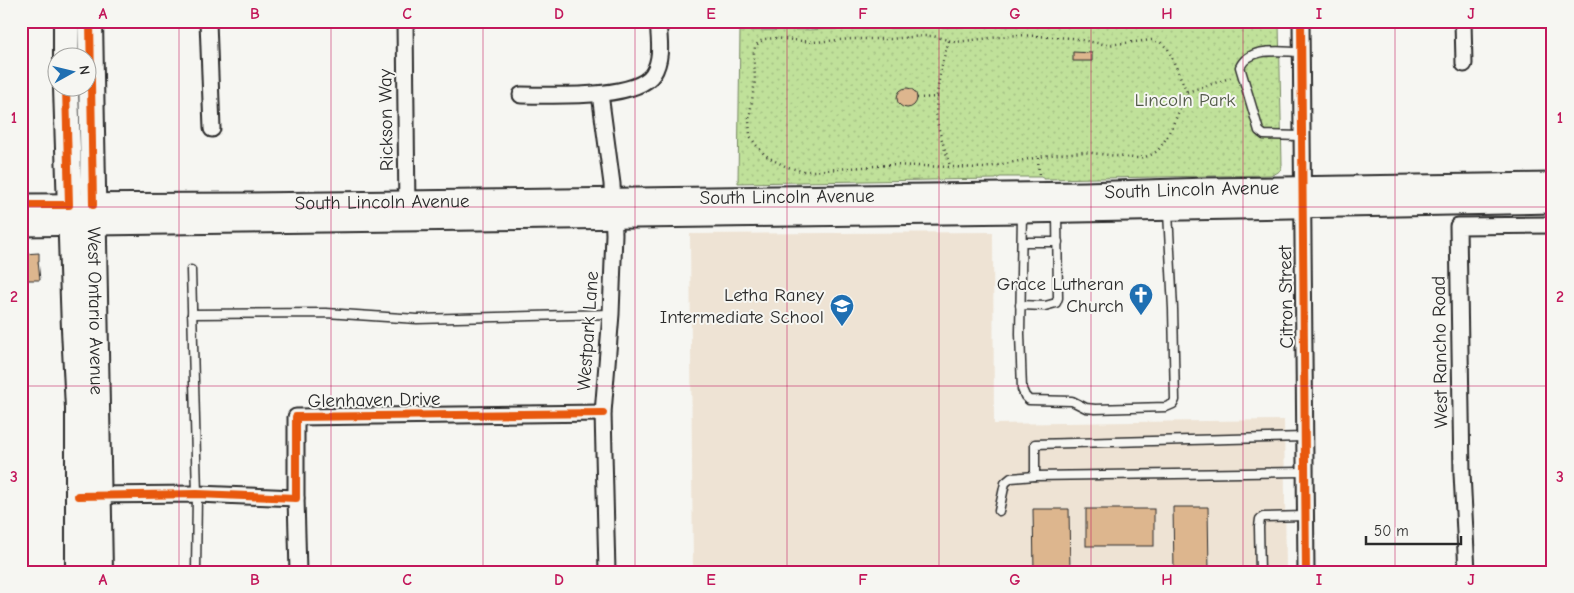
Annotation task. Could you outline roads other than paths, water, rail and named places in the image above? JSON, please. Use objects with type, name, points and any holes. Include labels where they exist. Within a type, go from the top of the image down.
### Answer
[{"type":"main road","points":[[66,21],[66,48]]},
{"type":"main road","name":"West Ontario Avenue","points":[[78,572],[88,496],[94,214],[90,21]]},
{"type":"main road","name":"West Ontario Avenue","points":[[66,98],[78,408],[88,496],[100,572]]},
{"type":"main road","name":"South Lincoln Avenue","points":[[613,207],[1022,212],[1168,209],[1301,197],[1553,184]]},
{"type":"main road","name":"South Lincoln Avenue","points":[[21,205],[70,214],[94,214],[613,207],[1102,192],[1553,202]]},
{"type":"main road","name":"South Lincoln Avenue","points":[[21,225],[70,214]]},
{"type":"street","points":[[208,21],[212,129]]},
{"type":"street","name":"Rickson Way","points":[[405,21],[407,210]]},
{"type":"street","points":[[520,95],[565,96],[600,94],[644,83],[658,65],[660,51],[658,21]]},
{"type":"street","name":"Citron Street","points":[[1301,21],[1301,197],[1306,572]]},
{"type":"street","points":[[1463,21],[1464,64]]},
{"type":"street","name":"Westpark Lane","points":[[600,94],[612,183],[613,207],[611,314],[603,414],[607,572]]},
{"type":"street","name":"West Rancho Road","points":[[1467,572],[1462,474],[1458,226],[1553,225]]},
{"type":"street","name":"Glenhaven Drive","points":[[296,498],[296,417],[603,414]]},
{"type":"street","points":[[88,496],[197,494],[296,498],[298,572]]},
{"type":"lane","points":[[1301,52],[1259,52],[1247,58],[1240,67],[1259,131],[1264,135],[1301,136]]},
{"type":"lane","points":[[1022,212],[1020,334],[1022,389],[1029,400],[1072,402],[1086,408],[1095,409],[1169,407],[1175,400],[1168,209]]},
{"type":"lane","points":[[1020,305],[1045,306],[1056,303],[1058,298],[1057,211]]},
{"type":"lane","points":[[1022,242],[1058,242]]},
{"type":"lane","points":[[191,270],[197,494],[196,572]]},
{"type":"lane","points":[[192,314],[326,313],[417,320],[611,314]]},
{"type":"lane","points":[[1035,476],[1035,444],[1304,437]]},
{"type":"lane","points":[[999,511],[1005,483],[1011,478],[1035,476],[1305,472]]},
{"type":"lane","points":[[1260,572],[1260,519],[1264,517],[1305,516]]},
{"type":"place","name":"Grace Lutheran Church","points":[[1141,316]]},
{"type":"place","name":"Letha Raney Intermediate School","points":[[842,327]]},
{"type":"park label","name":"Lincoln Park","points":[[1185,100]]}]
